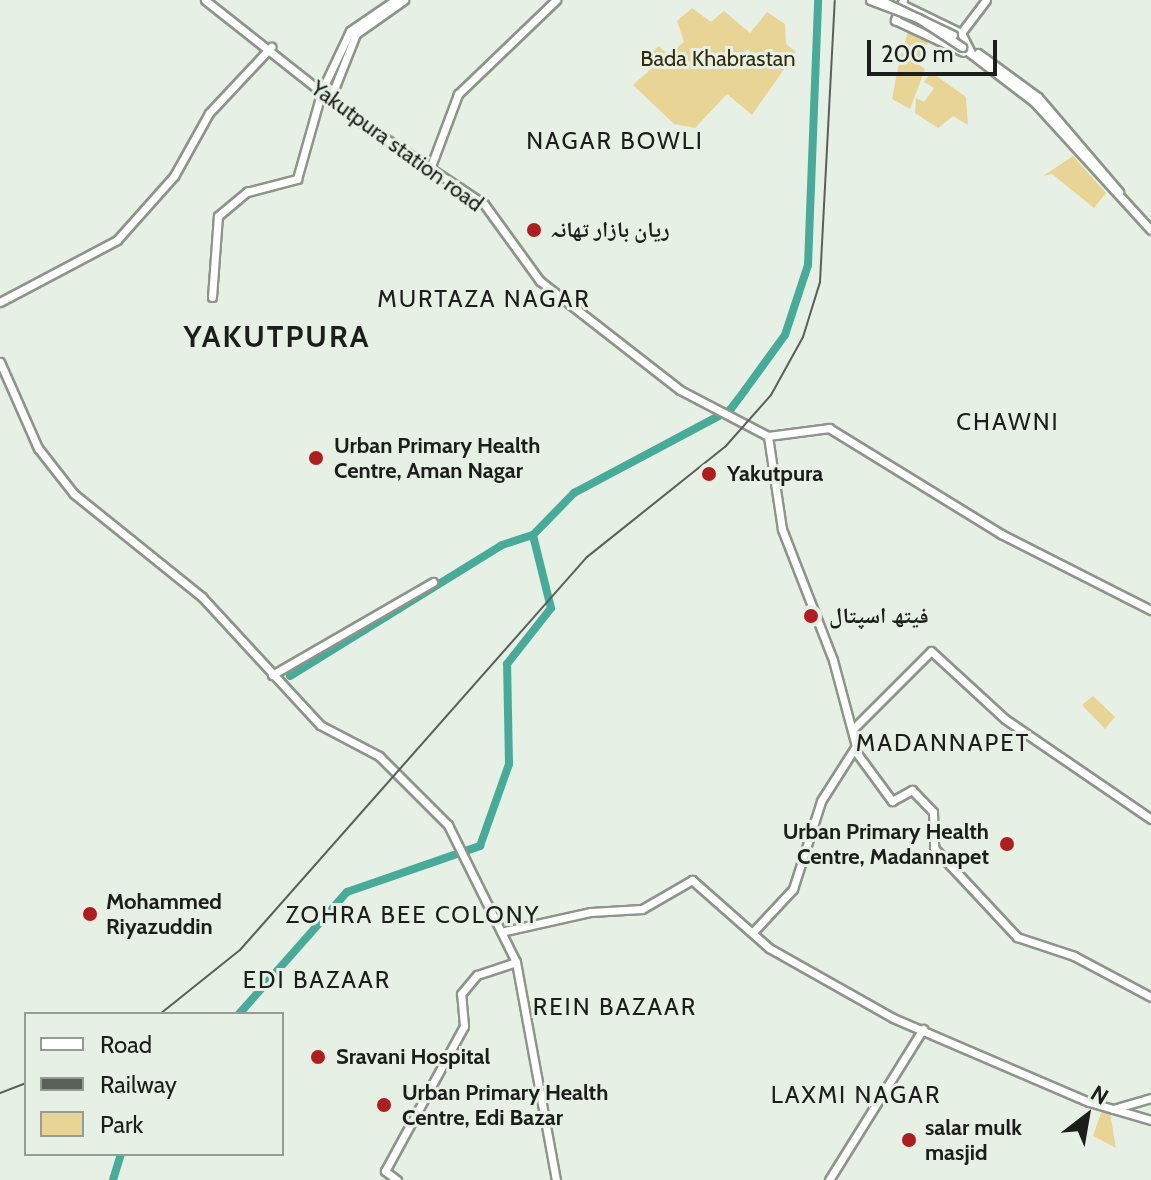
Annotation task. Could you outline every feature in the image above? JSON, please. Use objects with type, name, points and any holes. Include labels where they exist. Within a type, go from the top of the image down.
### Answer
[{"type":"street","name":"Yakutpura station road","points":[[205,0],[271,47],[331,97],[484,204],[540,281],[710,408],[768,436]]},
{"type":"street","points":[[381,13],[395,0]]},
{"type":"street","points":[[331,97],[333,79],[353,32],[404,0]]},
{"type":"street","points":[[431,166],[458,94],[556,0]]},
{"type":"street","points":[[870,0],[918,18],[1038,97],[1151,228]]},
{"type":"street","points":[[880,0],[920,13],[963,45]]},
{"type":"street","points":[[961,33],[986,0]]},
{"type":"street","points":[[972,51],[961,33],[902,2],[895,20],[972,51],[1034,102],[1151,228]]},
{"type":"street","points":[[0,302],[117,240],[174,176],[209,113],[271,47]]},
{"type":"street","points":[[212,297],[218,216],[247,192],[297,179],[322,90],[333,79]]},
{"type":"street","points":[[0,362],[59,478],[202,597],[320,725],[379,756],[448,825],[505,931],[516,962],[556,1180]]},
{"type":"street","points":[[1151,610],[1001,534],[829,428],[768,436],[782,529],[853,729],[856,752],[892,801],[912,790],[933,812],[934,848],[1017,937],[1074,956],[1151,997]]},
{"type":"street","points":[[272,675],[433,582]]},
{"type":"street","points":[[853,729],[931,651],[1005,719],[1151,819]]},
{"type":"street","points":[[753,932],[793,889],[821,801],[856,752]]},
{"type":"street","points":[[505,931],[564,916],[642,909],[692,880],[778,954],[923,1029],[1111,1109],[1151,1120]]},
{"type":"street","points":[[397,1180],[385,1171],[464,1026],[461,994],[477,975],[516,962]]},
{"type":"street","points":[[829,1180],[923,1029]]},
{"type":"street","points":[[1111,1109],[1151,1098]]},
{"type":"green space","name":"Bada Khabrastan","points":[[692,8],[711,22],[724,11],[750,33],[767,12],[785,24],[786,44],[796,52],[752,115],[727,94],[695,128],[674,124],[633,85],[652,68],[645,59],[659,46],[668,55],[684,42],[677,21]]},
{"type":"green space","points":[[910,23],[931,35],[920,60],[903,50]]},
{"type":"green space","points":[[901,52],[925,69],[910,109],[892,99]]},
{"type":"green space","points":[[931,72],[966,97],[968,125],[953,116],[938,128],[915,113],[916,98],[924,102],[934,88],[924,82]]},
{"type":"green space","points":[[1073,156],[1106,193],[1094,208],[1052,174],[1043,176]]},
{"type":"green space","points":[[1093,696],[1115,717],[1105,729],[1082,705]]},
{"type":"green space","points":[[1102,1110],[1110,1113],[1116,1148],[1093,1136]]},
{"type":"waterway","points":[[290,676],[502,545],[533,535],[574,493],[730,410],[785,335],[808,265],[818,0]]},
{"type":"waterway","points":[[241,1012],[347,892],[480,846],[509,764],[507,664],[551,608],[533,535]]},
{"type":"waterway","points":[[113,1180],[120,1156]]},
{"type":"railway","points":[[162,1012],[240,950],[587,557],[725,447],[771,395],[803,337],[820,282],[835,0]]},
{"type":"railway","points":[[0,1093],[24,1084]]},
{"type":"place","name":"ریان بازار تھانہ","points":[[534,230]]},
{"type":"place","name":"Urban Primary Health Centre, Aman Nagar","points":[[316,458]]},
{"type":"place","name":"Yakutpura","points":[[709,474]]},
{"type":"place","name":"فیتھ اسپتال","points":[[811,616]]},
{"type":"place","name":"Urban Primary Health Centre, Madannapet","points":[[1007,844]]},
{"type":"place","name":"Mohammed Riyazuddin","points":[[90,914]]},
{"type":"place","name":"Sravani Hospital","points":[[318,1057]]},
{"type":"place","name":"Urban Primary Health Centre, Edi Bazar","points":[[384,1105]]},
{"type":"place","name":"salar mulk masjid","points":[[909,1140]]},
{"type":"district","name":"NAGAR BOWLI","points":[[615,141]]},
{"type":"district","name":"MURTAZA NAGAR","points":[[484,299]]},
{"type":"district","name":"YAKUTPURA","points":[[277,337]]},
{"type":"district","name":"CHAWNI","points":[[1008,422]]},
{"type":"district","name":"MADANNAPET","points":[[943,743]]},
{"type":"district","name":"ZOHRA BEE COLONY","points":[[413,915]]},
{"type":"district","name":"EDI BAZAAR","points":[[317,980]]},
{"type":"district","name":"REIN BAZAAR","points":[[615,1007]]},
{"type":"district","name":"LAXMI NAGAR","points":[[856,1095]]}]
